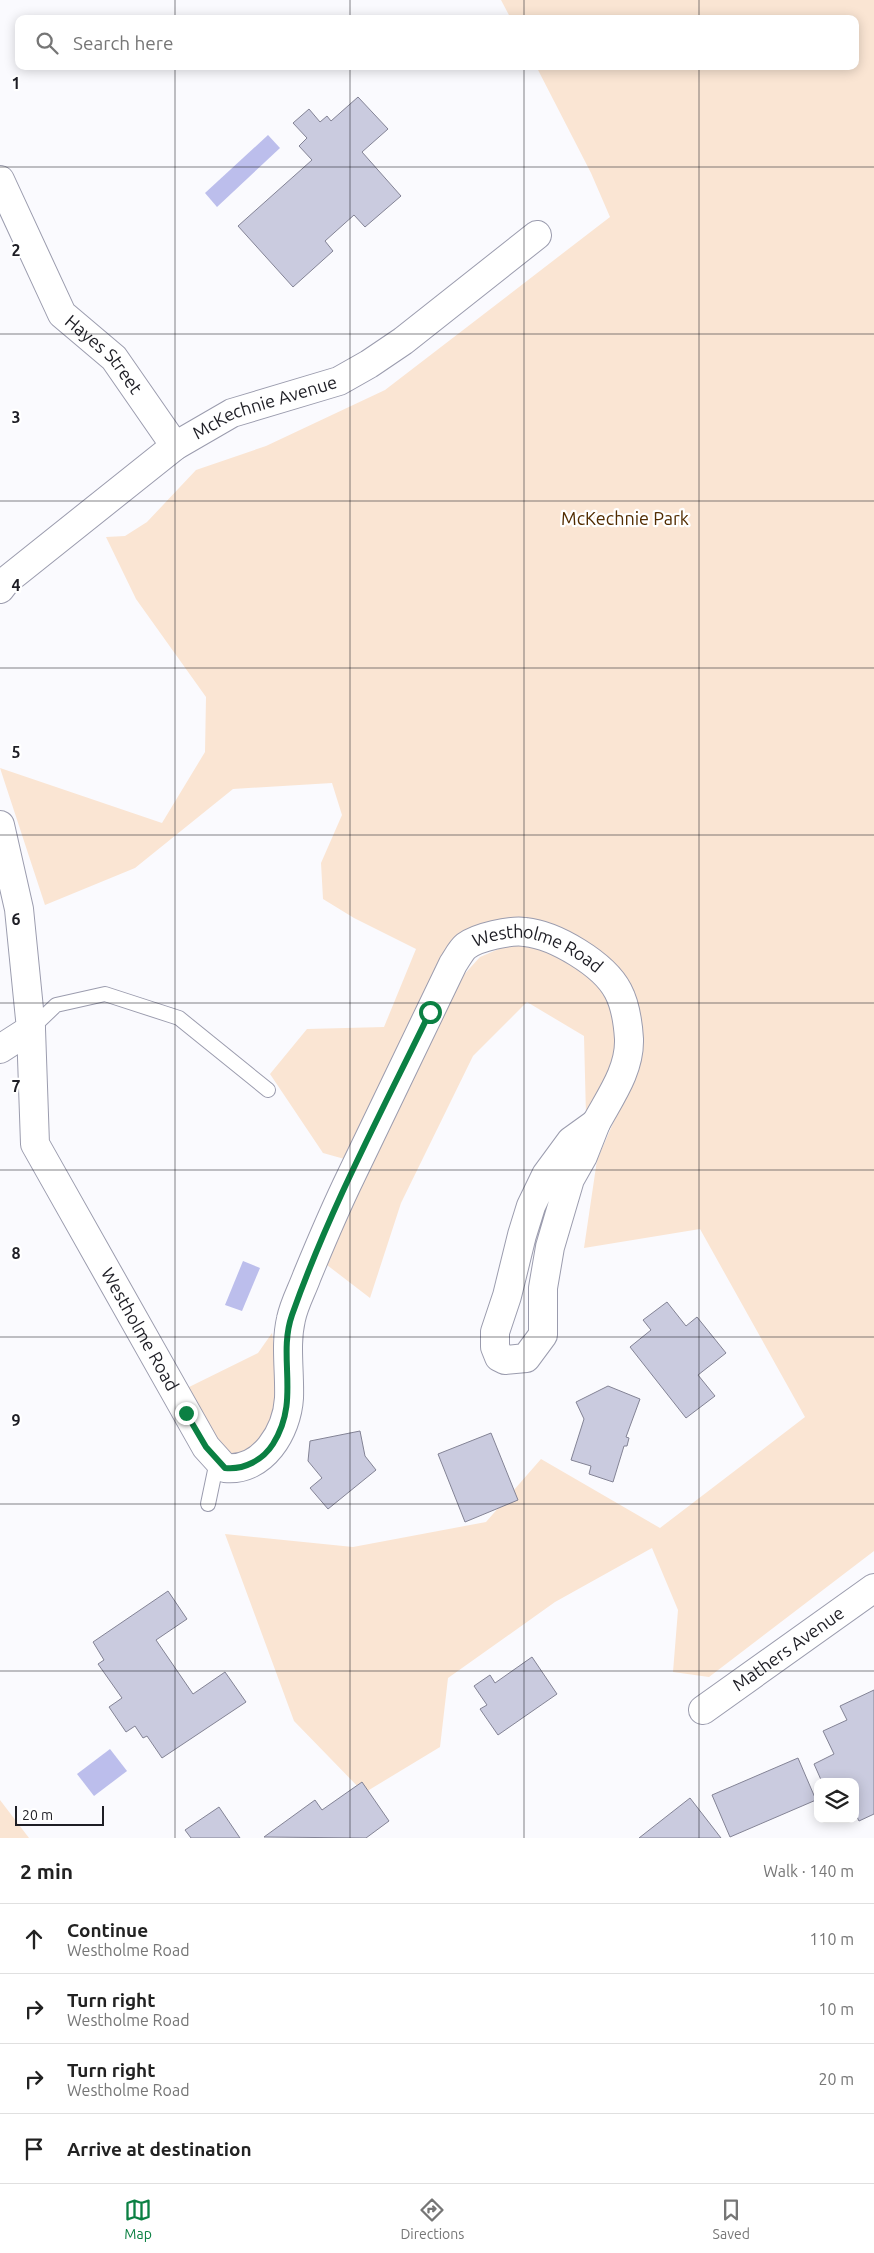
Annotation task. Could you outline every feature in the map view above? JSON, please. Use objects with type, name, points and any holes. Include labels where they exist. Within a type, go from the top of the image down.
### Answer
[{"type":"street","name":"Hayes Street","points":[[0,180],[62,314],[114,358],[176,446]]},
{"type":"street","name":"McKechnie Avenue","points":[[0,589],[7,580],[176,446],[232,413],[339,381],[369,364],[403,340],[537,235]]},
{"type":"street","points":[[0,825],[19,909],[31,1028],[0,1049]]},
{"type":"street","name":"Westholme Road","points":[[31,1028],[35,1144],[201,1439],[217,1461],[225,1468],[234,1469],[248,1466],[261,1458],[273,1444],[284,1421],[289,1399],[287,1341],[291,1317],[330,1219],[453,964],[466,946],[482,938],[525,932],[578,952],[602,970],[618,990],[626,1011],[629,1041],[625,1069],[596,1123],[583,1156],[570,1179],[550,1247],[544,1288],[543,1336],[526,1358],[505,1360],[499,1356],[495,1347],[495,1332],[508,1296],[531,1206],[546,1175],[571,1141],[596,1123]]},
{"type":"street","name":"Mathers Avenue","points":[[703,1710],[874,1588]]},
{"type":"lane","points":[[31,1028],[56,1005],[105,994],[179,1018],[268,1090]]},
{"type":"lane","points":[[208,1504],[217,1461]]},
{"type":"green space","name":"McKechnie Park","points":[[501,0],[874,0],[874,1551],[709,1677],[673,1672],[678,1610],[652,1548],[555,1602],[448,1678],[440,1747],[364,1793],[294,1721],[225,1534],[353,1547],[486,1522],[541,1459],[660,1528],[805,1417],[700,1229],[584,1248],[597,1160],[638,1066],[604,959],[467,930],[348,1160],[323,1153],[270,1074],[307,1029],[384,1027],[416,949],[354,918],[323,899],[321,863],[342,815],[332,783],[233,789],[135,868],[45,905],[0,768],[162,823],[205,752],[206,697],[136,599],[106,537],[125,536],[147,522],[196,470],[266,446],[385,390],[610,217],[591,173],[538,70],[859,70],[859,15],[509,15]]},
{"type":"green space","points":[[508,945],[548,948],[597,978],[614,1009],[619,1043],[611,1077],[586,1116],[584,1036],[527,1002],[473,1056],[401,1203],[370,1298],[327,1265],[368,1167],[460,979],[480,957]]},
{"type":"green space","points":[[272,1333],[278,1372],[279,1400],[269,1432],[259,1446],[232,1455],[219,1449],[185,1389],[258,1353]]},
{"type":"green space","points":[[0,1800],[29,1838],[0,1838]]},
{"type":"water","points":[[268,135],[280,148],[217,207],[205,193]]},
{"type":"water","points":[[243,1261],[260,1268],[242,1311],[225,1305]]},
{"type":"water","points":[[110,1749],[127,1771],[94,1796],[77,1774]]},
{"type":"building","points":[[358,97],[388,129],[362,152],[401,196],[365,227],[354,215],[325,241],[333,251],[293,287],[238,226],[312,160],[299,146],[307,138],[293,123],[309,109],[320,122],[327,116],[331,121]]},
{"type":"building","points":[[667,1302],[686,1326],[697,1317],[726,1353],[698,1375],[715,1396],[686,1418],[630,1347],[651,1330],[643,1320]]},
{"type":"building","points":[[608,1386],[640,1399],[626,1437],[629,1438],[627,1446],[624,1446],[613,1482],[589,1474],[591,1466],[571,1460],[584,1419],[576,1402]]},
{"type":"building","points":[[360,1431],[365,1456],[376,1470],[328,1509],[310,1488],[322,1478],[308,1461],[310,1441]]},
{"type":"building","points":[[491,1433],[518,1500],[465,1522],[438,1454]]},
{"type":"building","points":[[168,1591],[187,1619],[156,1640],[193,1694],[225,1672],[246,1702],[162,1758],[147,1736],[143,1738],[135,1726],[126,1732],[109,1707],[122,1698],[98,1664],[104,1660],[93,1642]]},
{"type":"building","points":[[532,1657],[557,1694],[498,1735],[480,1709],[487,1705],[474,1686],[490,1675],[495,1683]]},
{"type":"building","points":[[874,1690],[874,1814],[859,1821],[859,1778],[820,1778],[814,1764],[834,1754],[823,1731],[847,1720],[840,1706]]},
{"type":"building","points":[[798,1758],[814,1795],[814,1801],[730,1837],[712,1795]]},
{"type":"building","points":[[362,1782],[389,1821],[366,1838],[264,1837],[315,1800],[322,1810]]},
{"type":"building","points":[[690,1798],[721,1838],[639,1838]]},
{"type":"building","points":[[219,1807],[240,1838],[191,1838],[185,1830]]},
{"type":"route","points":[[186,1413],[206,1447],[225,1468],[234,1469],[248,1466],[261,1458],[273,1444],[284,1421],[289,1399],[287,1341],[291,1317],[330,1219],[430,1012]]}]
